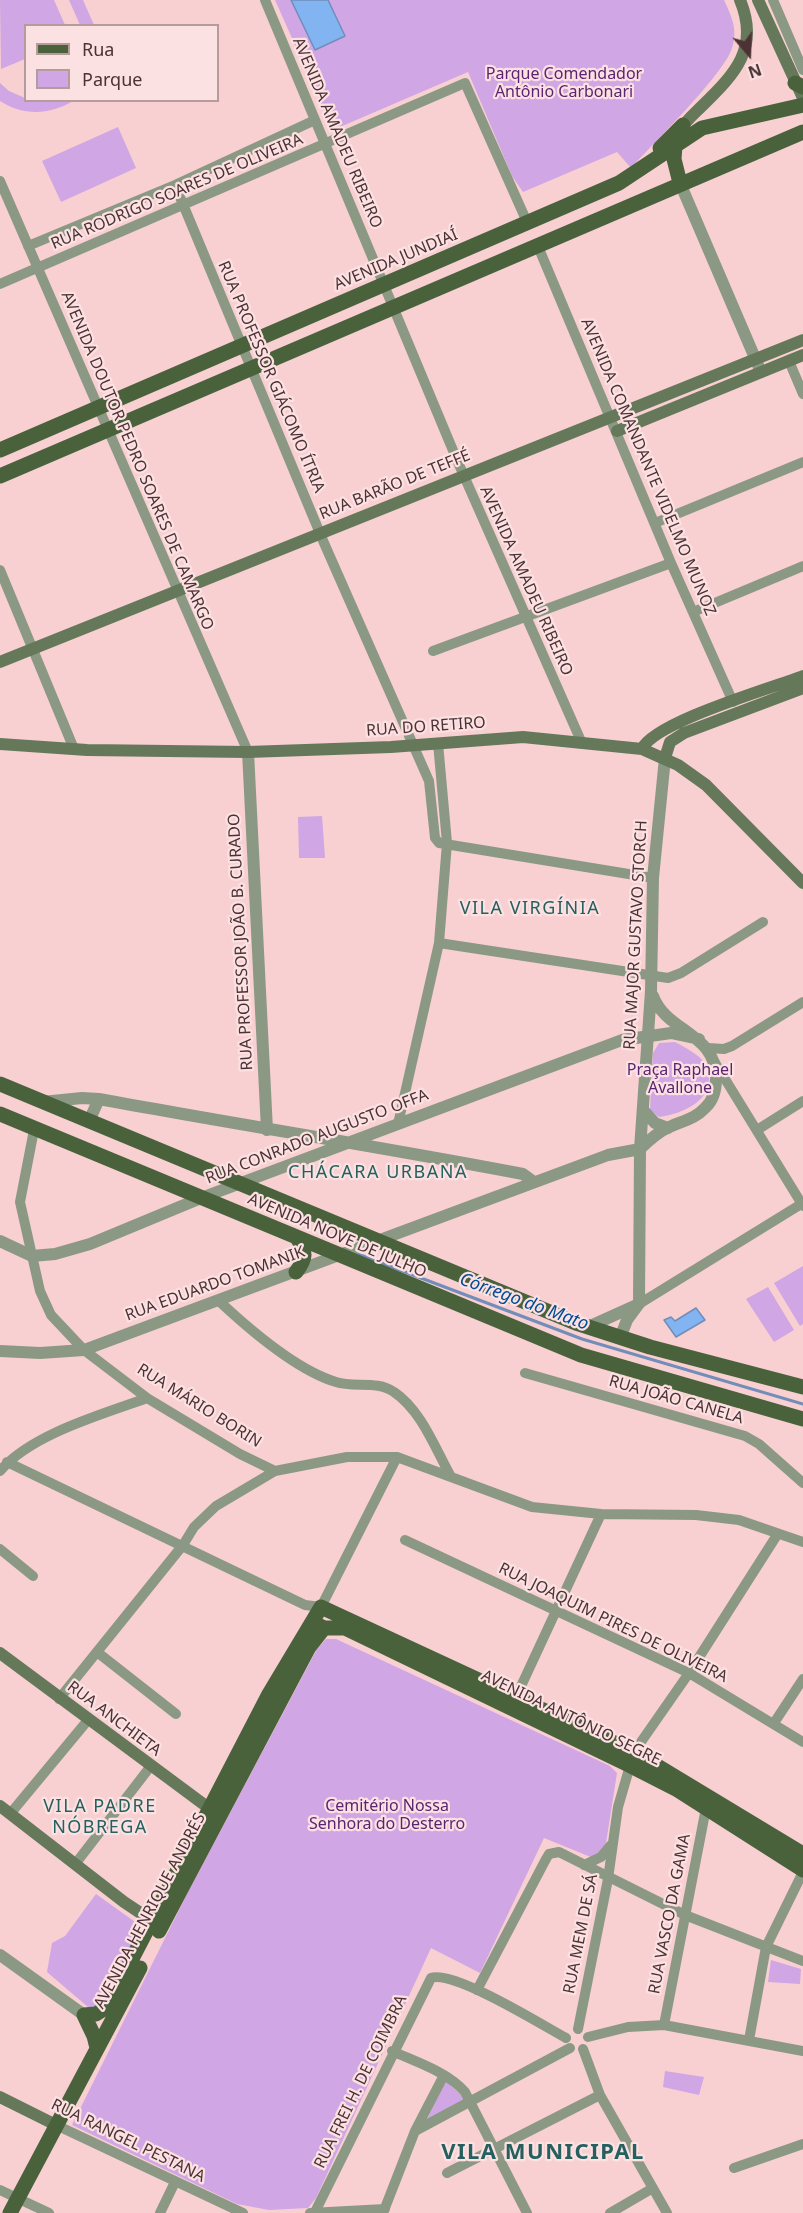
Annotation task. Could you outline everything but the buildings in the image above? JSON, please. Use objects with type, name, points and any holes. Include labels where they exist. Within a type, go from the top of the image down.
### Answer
[{"type":"main road","points":[[637,172],[738,66],[747,48],[748,35],[740,0]]},
{"type":"main road","points":[[758,0],[777,46],[800,80],[803,98]]},
{"type":"main road","name":"AVENIDA JUNDIAÍ","points":[[0,450],[620,183],[702,128],[803,105]]},
{"type":"main road","points":[[680,183],[674,159],[675,146],[683,125]]},
{"type":"main road","points":[[0,476],[803,132]]},
{"type":"main road","name":"RUA BARÃO DE TEFFÉ","points":[[0,662],[803,340]]},
{"type":"main road","points":[[616,431],[803,356]]},
{"type":"main road","points":[[631,426],[637,407]]},
{"type":"main road","points":[[642,749],[655,734],[803,676]]},
{"type":"main road","points":[[665,758],[670,742],[684,733],[803,688]]},
{"type":"main road","points":[[729,715],[733,702]]},
{"type":"main road","name":"RUA DO RETIRO","points":[[0,744],[74,749],[248,752],[412,745],[523,737],[581,741],[642,749],[665,758],[706,785],[803,884]]},
{"type":"main road","name":"AVENIDA NOVE DE JULHO","points":[[0,1084],[375,1241],[588,1327],[620,1338],[803,1387]]},
{"type":"main road","name":"AVENIDA NOVE DE JULHO","points":[[0,1114],[297,1238],[344,1253],[581,1355],[803,1419]]},
{"type":"main road","points":[[296,1272],[304,1261],[305,1254],[297,1238]]},
{"type":"main road","name":"AVENIDA HENRIQUE ANDRÉS","points":[[14,2206],[97,2048],[210,1809],[276,1696],[309,1647],[318,1625],[321,1607]]},
{"type":"main road","name":"AVENIDA ANTÔNIO SEGRE","points":[[321,1607],[516,1697],[803,1854]]},
{"type":"main road","name":"AVENIDA ANTÔNIO SEGRE","points":[[318,1625],[345,1628],[631,1759],[803,1871]]},
{"type":"main road","name":"RUA ANCHIETA","points":[[0,1653],[150,1767],[210,1809]]},
{"type":"main road","name":"AVENIDA HENRIQUE ANDRÉS","points":[[84,2015],[96,2014],[107,2007],[205,1847],[276,1696]]},
{"type":"main road","points":[[205,1847],[213,1817],[210,1809]]},
{"type":"main road","points":[[5,1810],[157,1924]]},
{"type":"main road","points":[[84,2015],[97,2048]]},
{"type":"main road","name":"RUA RANGEL PESTANA","points":[[0,2097],[56,2125]]},
{"type":"street","name":"AVENIDA AMADEU RIBEIRO","points":[[265,0],[463,475],[581,741]]},
{"type":"street","points":[[773,0],[790,40],[800,80]]},
{"type":"street","points":[[777,46],[790,40]]},
{"type":"street","name":"RUA RODRIGO SOARES DE OLIVEIRA","points":[[0,284],[465,83],[527,222]]},
{"type":"street","name":"RUA RODRIGO SOARES DE OLIVEIRA","points":[[28,246],[174,185],[315,120]]},
{"type":"street","name":"AVENIDA DOUTOR PEDRO SOARES DE CAMARGO","points":[[0,181],[248,752]]},
{"type":"street","points":[[680,183],[761,372]]},
{"type":"street","name":"RUA PROFESSOR GIÁCOMO ÍTRIA","points":[[174,185],[320,533],[429,781],[435,838],[439,843],[447,843]]},
{"type":"street","name":"AVENIDA COMANDANTE VIDELMO MUNOZ","points":[[537,244],[670,563],[733,702]]},
{"type":"street","points":[[789,361],[803,394]]},
{"type":"street","points":[[655,523],[803,462]]},
{"type":"street","points":[[433,651],[670,563]]},
{"type":"street","points":[[693,612],[803,566]]},
{"type":"street","points":[[0,570],[74,749]]},
{"type":"street","points":[[398,1124],[439,943],[447,843],[438,743]]},
{"type":"street","name":"RUA PROFESSOR JOÃO B. CURADO","points":[[248,752],[267,1130]]},
{"type":"street","name":"RUA MAJOR GUSTAVO STORCH","points":[[639,1304],[640,1149],[652,976],[653,878],[665,758]]},
{"type":"street","points":[[447,843],[653,878]]},
{"type":"street","points":[[439,943],[668,978],[681,973],[763,922]]},
{"type":"street","points":[[588,1327],[639,1304],[802,1204],[707,1049],[662,1015],[651,991]]},
{"type":"street","points":[[647,1038],[671,1033],[707,1049],[724,1049],[803,1002]]},
{"type":"street","name":"RUA CONRADO AUGUSTO OFFA","points":[[32,1256],[55,1254],[90,1244],[240,1183],[622,1040],[647,1038]]},
{"type":"street","points":[[640,1149],[668,1128],[697,1116],[713,1096],[716,1073],[707,1049]]},
{"type":"street","points":[[713,1096],[726,1094],[737,1097]]},
{"type":"street","points":[[42,1102],[82,1098],[99,1099],[267,1130],[353,1142],[523,1174],[534,1182]]},
{"type":"street","points":[[89,1121],[99,1099]]},
{"type":"street","points":[[757,1130],[803,1101]]},
{"type":"street","points":[[643,1110],[655,1124],[668,1128]]},
{"type":"street","name":"RUA MÁRIO BORIN","points":[[34,1130],[20,1202],[40,1291],[51,1316],[84,1350],[147,1398],[240,1454],[275,1471]]},
{"type":"street","name":"RUA EDUARDO TOMANIK","points":[[0,1351],[40,1353],[84,1350],[608,1155],[640,1149]]},
{"type":"street","points":[[0,1241],[32,1256]]},
{"type":"street","points":[[219,1301],[309,1371],[338,1383],[365,1384],[393,1391],[417,1415],[450,1475]]},
{"type":"street","points":[[620,1338],[627,1320],[639,1304]]},
{"type":"street","name":"RUA JOÃO CANELA","points":[[525,1373],[745,1436],[759,1444],[803,1483]]},
{"type":"street","points":[[4,1467],[37,1443],[66,1429],[147,1398]]},
{"type":"street","points":[[59,1699],[183,1545],[194,1527],[216,1506],[275,1471],[347,1457],[398,1457],[532,1507],[601,1514],[696,1515],[740,1520],[777,1535],[803,1542]]},
{"type":"street","name":"AVENIDA HENRIQUE ANDRÉS","points":[[321,1607],[398,1457]]},
{"type":"street","points":[[4,1467],[183,1545],[305,1605],[321,1607]]},
{"type":"street","points":[[516,1697],[601,1514]]},
{"type":"street","points":[[631,1759],[777,1535]]},
{"type":"street","name":"RUA JOAQUIM PIRES DE OLIVEIRA","points":[[405,1540],[689,1673],[803,1742]]},
{"type":"street","points":[[0,1549],[33,1576]]},
{"type":"street","points":[[305,1605],[318,1625]]},
{"type":"street","points":[[97,1652],[176,1714]]},
{"type":"street","points":[[774,1723],[803,1679]]},
{"type":"street","points":[[5,1810],[88,1720]]},
{"type":"street","name":"RUA MEM DE SÁ","points":[[578,2029],[608,1879],[611,1845],[631,1759]]},
{"type":"street","points":[[76,1863],[150,1767]]},
{"type":"street","name":"RUA VASCO DA GAMA","points":[[664,2025],[706,1808]]},
{"type":"street","name":"RUA MEM DE SÁ","points":[[584,1865],[601,1857],[611,1845]]},
{"type":"street","points":[[416,2131],[568,2043],[572,2030],[585,2031],[588,2037],[587,2044],[583,2049],[576,2051],[568,2043],[477,1990],[549,1854],[559,1852],[608,1879],[685,1915],[803,1961]]},
{"type":"street","points":[[749,2040],[766,1947],[803,1871]]},
{"type":"street","points":[[0,1955],[84,2015]]},
{"type":"street","name":"RUA FREI H. DE COIMBRA","points":[[315,2212],[427,1983],[431,1978],[443,1976],[477,1990]]},
{"type":"street","points":[[588,2037],[628,2027],[664,2025],[803,2051]]},
{"type":"street","points":[[583,2049],[600,2096],[667,2213]]},
{"type":"street","points":[[392,2051],[458,2083],[471,2100],[527,2213]]},
{"type":"street","points":[[310,2213],[385,2212],[416,2131],[444,2075]]},
{"type":"street","points":[[447,2173],[600,2096]]},
{"type":"street","name":"RUA RANGEL PESTANA","points":[[56,2125],[243,2213]]},
{"type":"street","points":[[734,2168],[803,2144]]},
{"type":"street","points":[[160,2213],[175,2182]]},
{"type":"street","points":[[610,2213],[653,2188]]},
{"type":"street","points":[[0,2190],[14,2206],[49,2213]]},
{"type":"green space","points":[[0,0],[54,0],[65,24],[24,24],[24,59],[1,69]]},
{"type":"green space","points":[[69,0],[83,0],[94,24],[80,24]]},
{"type":"green space","name":"Parque Comendador Antônio Carbonari","points":[[275,0],[724,0],[732,18],[734,41],[726,60],[716,74],[687,109],[631,168],[617,152],[523,192],[512,176],[468,72],[333,130]]},
{"type":"green space","points":[[0,83],[9,91],[24,98],[24,102],[71,102],[55,109],[36,112],[18,109],[0,101]]},
{"type":"green space","points":[[118,127],[136,168],[61,202],[42,161]]},
{"type":"green space","points":[[322,816],[325,858],[299,858],[298,817]]},
{"type":"green space","name":"Praça Raphael Avallone","points":[[675,1042],[694,1053],[705,1064],[709,1079],[708,1088],[696,1103],[688,1108],[659,1117],[650,1110],[653,1053],[659,1043]]},
{"type":"green space","points":[[803,1266],[803,1324],[800,1326],[774,1283]]},
{"type":"green space","points":[[768,1287],[794,1330],[774,1342],[746,1299]]},
{"type":"green space","name":"Cemitério Nossa Senhora do Desterro","points":[[326,1639],[336,1639],[610,1766],[617,1773],[603,1862],[544,1838],[480,1973],[431,1948],[316,2198],[308,2208],[269,2210],[237,2204],[72,2125],[186,1896],[317,1649]]},
{"type":"green space","points":[[96,1894],[138,1924],[141,1930],[95,2013],[47,1972],[52,1943],[65,1936]]},
{"type":"green space","points":[[771,1960],[801,1969],[800,1984],[768,1982]]},
{"type":"green space","points":[[665,2071],[704,2077],[699,2095],[663,2087]]},
{"type":"green space","points":[[446,2081],[465,2099],[426,2121]]},
{"type":"water","points":[[291,0],[328,0],[345,36],[315,50]]},
{"type":"water","points":[[696,1308],[705,1320],[676,1337],[664,1320],[671,1317],[675,1321]]},
{"type":"waterway","name":"Córrego do Mato","points":[[355,1253],[582,1339],[803,1404]]},
{"type":"district","name":"VILA VIRGÍNIA","points":[[530,909]]},
{"type":"district","name":"CHÁCARA URBANA","points":[[378,1173]]},
{"type":"district","name":"VILA PADRE NÓBREGA","points":[[100,1817]]},
{"type":"district","name":"VILA MUNICIPAL","points":[[543,2153]]}]
